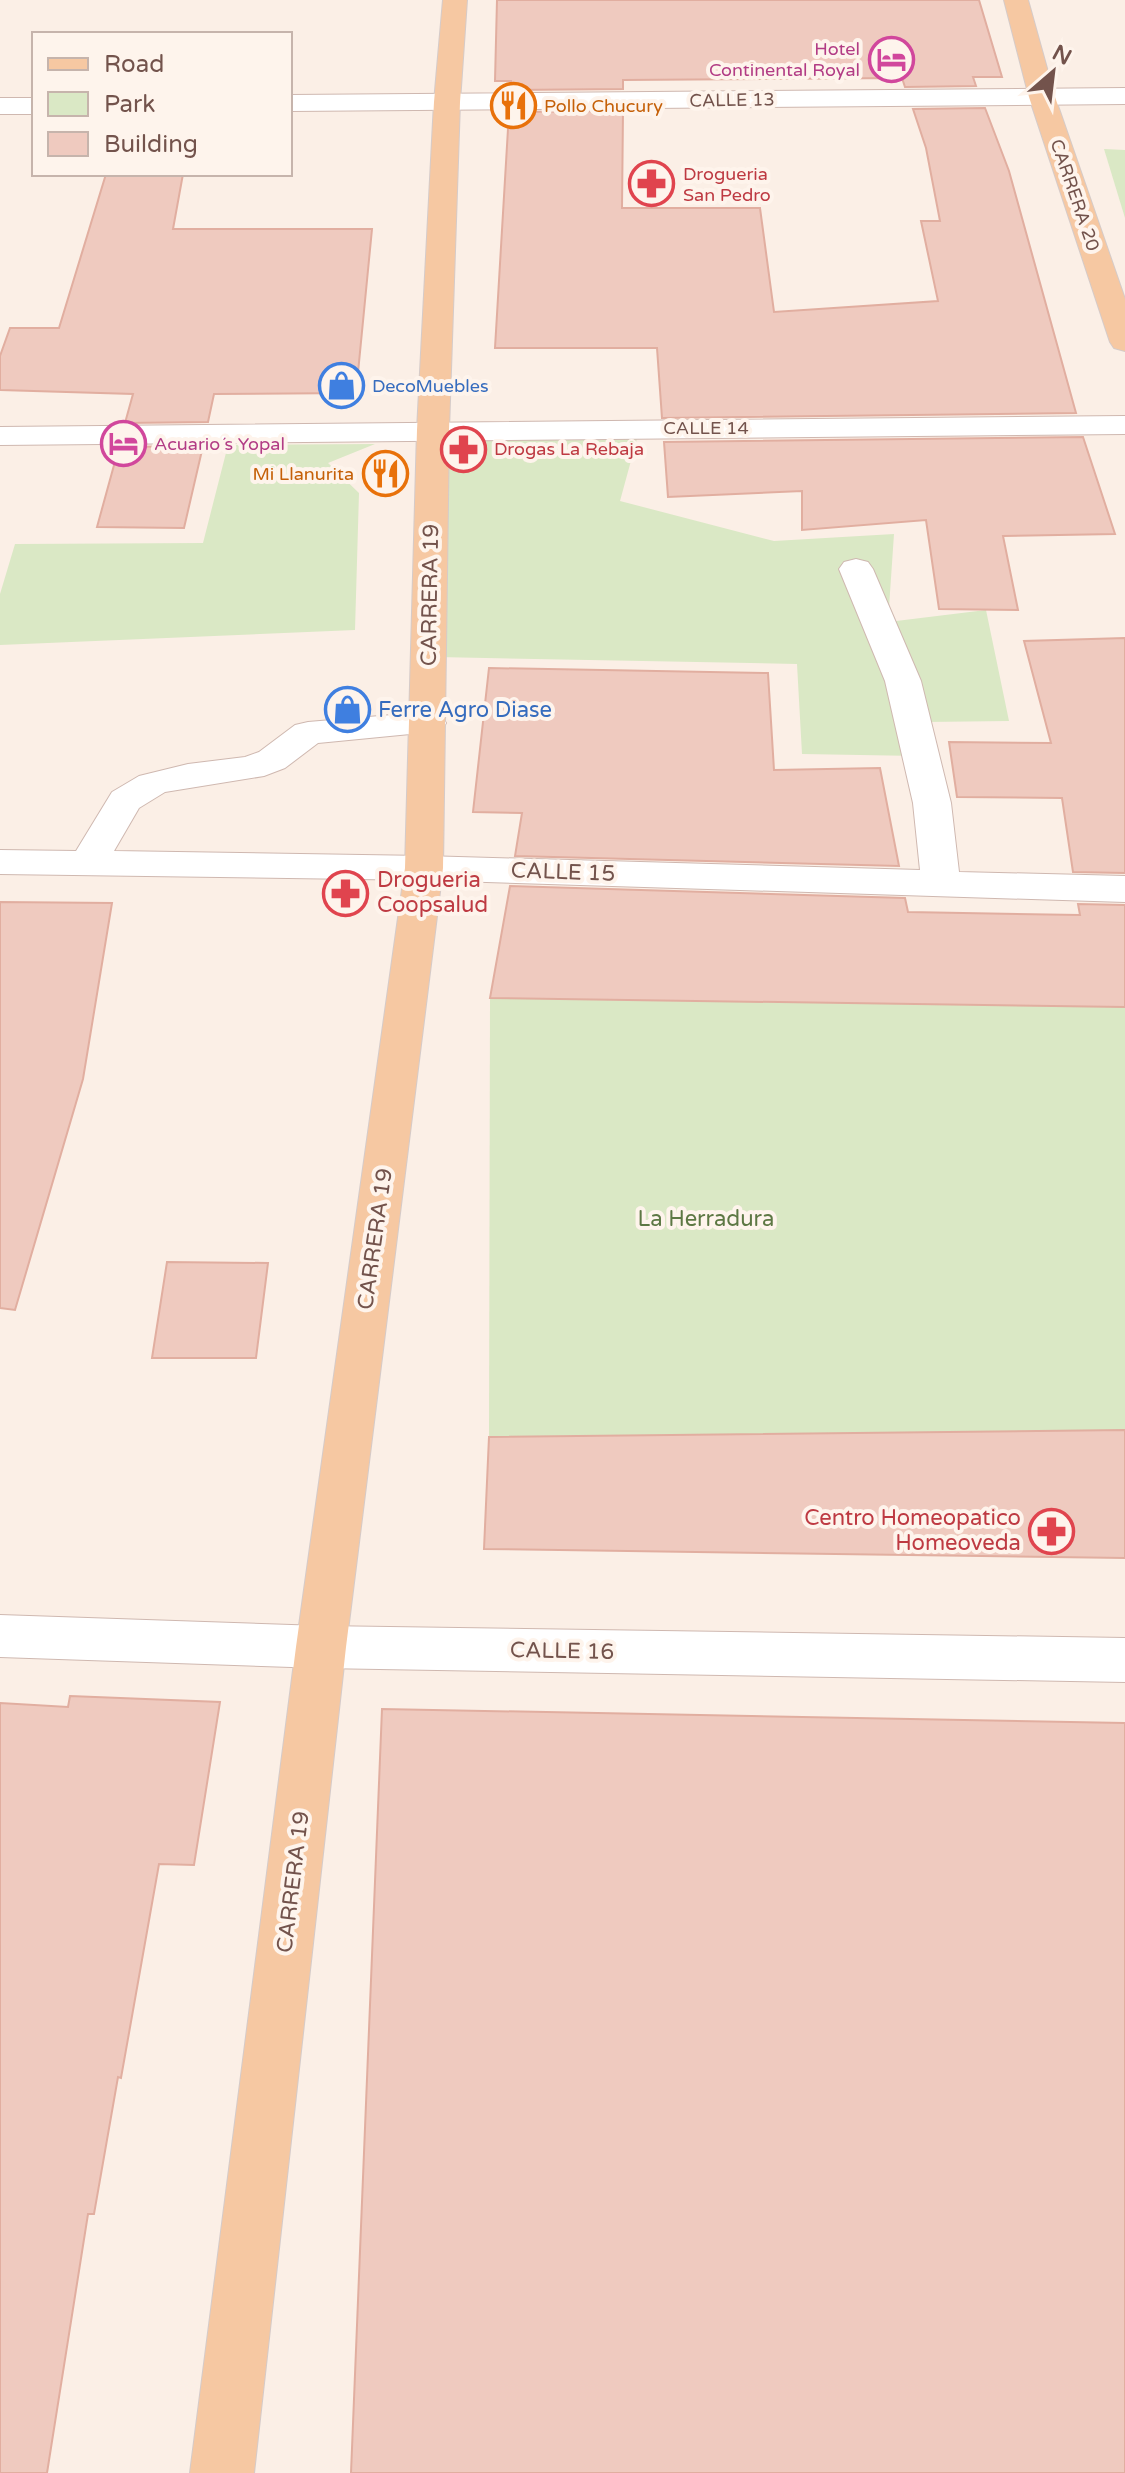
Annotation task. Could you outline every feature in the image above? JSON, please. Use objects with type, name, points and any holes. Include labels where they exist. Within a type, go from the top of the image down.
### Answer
[{"type":"main road","name":"CARRERA 19","points":[[222,2473],[321,1647],[424,868],[433,430],[447,102],[455,0]]},
{"type":"main road","name":"CARRERA 20","points":[[1016,0],[1042,97],[1125,342]]},
{"type":"street","name":"CALLE 13","points":[[292,103],[1125,96]]},
{"type":"street","points":[[0,106],[32,106]]},
{"type":"street","name":"CALLE 14","points":[[0,436],[1125,425]]},
{"type":"street","points":[[856,569],[903,681],[932,803],[941,884]]},
{"type":"street","points":[[88,863],[125,800],[152,784],[188,775],[251,768],[272,760],[308,733],[428,723]]},
{"type":"street","name":"CALLE 15","points":[[0,862],[424,868],[1125,889]]},
{"type":"street","name":"CALLE 16","points":[[0,1636],[321,1647],[1125,1660]]},
{"type":"green space","points":[[1104,149],[1125,150],[1125,218]]},
{"type":"green space","points":[[638,435],[620,501],[774,541],[894,534],[888,622],[986,610],[1009,721],[926,722],[918,756],[802,754],[797,664],[437,657],[437,440]]},
{"type":"green space","points":[[375,444],[328,463],[359,493],[355,630],[0,645],[0,594],[15,544],[203,543],[228,445]]},
{"type":"green space","name":"La Herradura","points":[[490,998],[1125,1007],[1125,1430],[489,1437]]},
{"type":"building","points":[[497,0],[979,0],[1002,77],[973,77],[976,86],[905,87],[902,78],[623,80],[623,89],[510,90],[511,81],[495,81]]},
{"type":"building","points":[[985,108],[1009,171],[1076,413],[662,418],[657,348],[495,348],[509,112],[623,111],[622,208],[760,208],[774,312],[938,301],[921,221],[940,221],[926,148],[913,109]]},
{"type":"building","points":[[105,176],[183,176],[173,229],[372,229],[356,393],[214,394],[208,422],[125,423],[133,394],[0,390],[0,356],[10,328],[59,328]]},
{"type":"building","points":[[1083,437],[1115,534],[1003,536],[1018,610],[939,609],[926,520],[802,530],[802,491],[668,497],[664,442]]},
{"type":"building","points":[[203,446],[184,528],[97,527],[119,447]]},
{"type":"building","points":[[1125,638],[1125,873],[1073,872],[1062,798],[957,797],[949,742],[1051,743],[1024,641]]},
{"type":"building","points":[[489,668],[768,673],[774,770],[880,768],[899,866],[515,856],[522,813],[473,812]]},
{"type":"building","points":[[510,886],[905,898],[908,912],[1080,915],[1078,904],[1125,905],[1125,1007],[490,998]]},
{"type":"building","points":[[0,902],[112,903],[83,1079],[15,1310],[0,1308]]},
{"type":"building","points":[[167,1262],[268,1263],[256,1358],[152,1358]]},
{"type":"building","points":[[1125,1430],[1125,1558],[484,1549],[489,1437]]},
{"type":"building","points":[[70,1696],[220,1702],[194,1865],[159,1864],[94,2214],[88,2214],[47,2473],[0,2473],[0,1703],[68,1707]]},
{"type":"building","points":[[382,1709],[1125,1723],[1125,2473],[351,2473]]},
{"type":"place","name":"Hotel Continental Royal","points":[[891,59]]},
{"type":"place","name":"Pollo Chucury","points":[[513,106]]},
{"type":"place","name":"Drogueria San Pedro","points":[[652,184]]},
{"type":"place","name":"DecoMuebles","points":[[341,386]]},
{"type":"place","name":"Acuario´s Yopal","points":[[123,444]]},
{"type":"place","name":"Drogas La Rebaja","points":[[463,449]]},
{"type":"place","name":"Mi Llanurita","points":[[385,474]]},
{"type":"place","name":"Ferre Agro Diase","points":[[347,710]]},
{"type":"place","name":"Drogueria Coopsalud","points":[[346,893]]},
{"type":"place","name":"Centro Homeopatico Homeoveda","points":[[1052,1531]]}]
